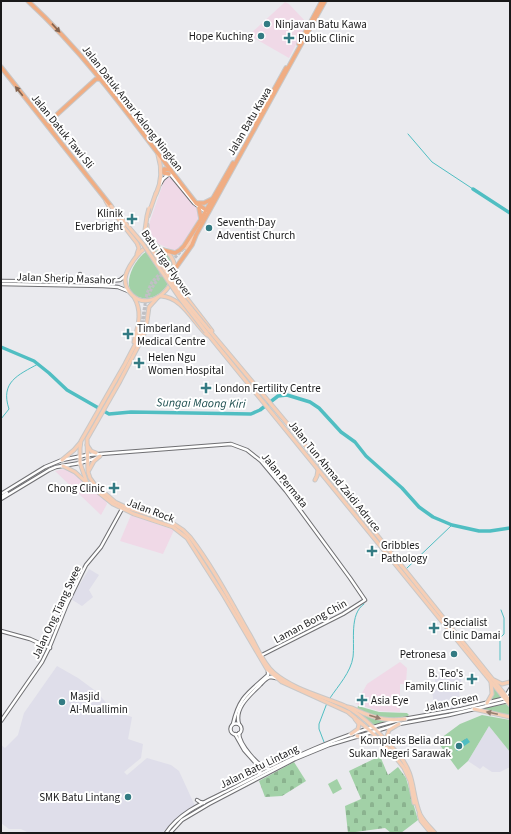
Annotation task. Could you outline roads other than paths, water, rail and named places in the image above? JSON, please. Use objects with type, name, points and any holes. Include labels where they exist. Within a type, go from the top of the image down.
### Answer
[{"type":"highway","name":"Jalan Datuk Amar Kalong Ningkan","points":[[28,1],[52,24],[102,79],[158,153],[170,172],[196,203],[207,212]]},
{"type":"highway","name":"Jalan Batu Kawa","points":[[196,235],[213,198],[286,69],[322,1]]},
{"type":"highway","name":"Jalan Batu Kawa","points":[[200,221],[207,212],[325,1]]},
{"type":"highway","name":"Jalan Datuk Tawi Sli","points":[[1,67],[111,206]]},
{"type":"highway","points":[[42,118],[47,119],[52,117],[94,79],[95,72]]},
{"type":"highway","points":[[53,132],[50,123],[52,119],[96,79],[102,79]]},
{"type":"highway","points":[[196,203],[202,203],[213,198]]},
{"type":"highway","points":[[161,249],[175,253],[180,250],[200,221],[199,208]]},
{"type":"highway","points":[[175,270],[192,245],[196,235]]},
{"type":"main road","points":[[158,153],[161,167],[159,186]]},
{"type":"main road","points":[[159,296],[169,297],[178,302],[204,333],[213,337],[213,332],[179,288],[175,278],[172,258],[151,242],[147,229],[149,214],[156,193],[163,179],[170,172],[199,208],[207,212]]},
{"type":"main road","name":"Batu Tiga Flyover","points":[[156,193],[149,208],[145,230],[149,245],[182,296],[208,331]]},
{"type":"main road","points":[[105,198],[110,208],[139,245],[136,258]]},
{"type":"main road","name":"Batu Tiga Flyover","points":[[111,206],[143,244],[179,297],[208,331]]},
{"type":"main road","name":"Jalan Batu Kawa","points":[[196,235],[186,247],[200,221]]},
{"type":"main road","points":[[134,346],[140,312],[139,307],[126,283],[127,274],[141,251],[146,248],[161,249]]},
{"type":"main road","points":[[131,294],[138,299],[145,301],[152,300],[167,289],[175,270]]},
{"type":"main road","points":[[77,282],[80,278],[80,274]]},
{"type":"main road","name":"Jalan Sherip Masahor","points":[[1,282],[114,282],[120,280],[127,274]]},
{"type":"main road","name":"Jalan Sherip Masahor","points":[[1,282],[114,287],[124,289],[131,294]]},
{"type":"main road","points":[[22,282],[24,284],[36,284]]},
{"type":"main road","name":"Jalan Rock","points":[[159,296],[149,307],[145,331],[136,351],[81,441],[79,456],[87,483],[109,502],[134,514],[173,527],[187,538],[210,573],[268,670],[282,682],[328,702],[346,707],[376,730],[399,755],[408,770],[412,780],[420,814],[424,821],[436,833]]},
{"type":"main road","name":"Jalan Rock","points":[[136,351],[142,328],[103,407],[101,414],[89,434],[86,444],[88,472],[90,478],[95,485],[115,502],[131,509],[165,519],[177,525],[189,536],[229,599],[269,667],[284,680],[352,715],[379,739],[404,768],[410,781],[415,804],[421,821],[431,833]]},
{"type":"main road","name":"Jalan Tun Ahmad Zaidi Adruce","points":[[208,331],[273,410],[324,478],[421,592],[491,680]]},
{"type":"main road","name":"Jalan Tun Ahmad Zaidi Adruce","points":[[273,410],[296,434],[438,618],[508,699],[510,705]]},
{"type":"main road","points":[[62,460],[74,450],[81,441]]},
{"type":"main road","points":[[86,444],[91,451],[104,454]]},
{"type":"main road","name":"Jalan Permata","points":[[104,454],[231,444],[247,450],[261,461],[286,491],[365,600]]},
{"type":"main road","points":[[1,496],[45,468],[62,460],[96,453]]},
{"type":"main road","points":[[1,496],[15,490],[46,471],[56,467],[87,461],[104,454]]},
{"type":"main road","points":[[88,472],[94,461],[100,456]]},
{"type":"main road","points":[[63,466],[75,472],[87,483]]},
{"type":"main road","points":[[317,469],[316,479],[324,478]]},
{"type":"main road","name":"Jalan Ong Tiang Swee","points":[[1,721],[50,648],[78,580],[86,566],[99,550],[122,509]]},
{"type":"main road","points":[[421,592],[438,618]]},
{"type":"main road","name":"Laman Bong Chin","points":[[262,655],[343,614],[365,600]]},
{"type":"main road","points":[[1,631],[30,639],[50,648]]},
{"type":"main road","points":[[259,774],[261,769],[244,750],[235,734],[231,731],[231,727],[237,709],[242,700],[247,693],[268,675],[268,670]]},
{"type":"main road","points":[[269,769],[263,767],[240,740],[239,733],[241,728],[237,720],[238,714],[247,697],[269,678],[276,678]]},
{"type":"main road","points":[[487,703],[492,694],[491,680],[500,684],[510,682]]},
{"type":"main road","points":[[508,699],[510,689]]},
{"type":"main road","name":"Jalan Green","points":[[367,728],[508,699]]},
{"type":"main road","name":"Jalan Green","points":[[371,732],[399,724],[474,709],[508,699]]},
{"type":"main road","points":[[346,707],[354,708],[375,718],[384,720],[405,719]]},
{"type":"main road","points":[[474,709],[510,716]]},
{"type":"main road","points":[[351,734],[357,730],[359,726],[352,715]]},
{"type":"main road","points":[[233,724],[238,724]]},
{"type":"main road","points":[[390,746],[388,734],[390,729],[399,724]]},
{"type":"main road","name":"Jalan Batu Lintang","points":[[170,833],[182,820],[205,804],[259,774],[302,754],[367,728]]},
{"type":"main road","name":"Jalan Batu Lintang","points":[[166,833],[180,818],[199,806],[329,745],[371,732]]},
{"type":"main road","points":[[235,734],[239,733]]},
{"type":"main road","points":[[357,736],[379,739]]},
{"type":"main road","points":[[197,800],[205,804]]},
{"type":"main road","points":[[192,814],[199,806]]},
{"type":"water","points":[[467,738],[470,742],[457,751],[454,746]]},
{"type":"waterway","points":[[408,134],[432,162],[473,189]]},
{"type":"waterway","points":[[473,189],[510,213]]},
{"type":"waterway","name":"Sungai Maong Kiri","points":[[1,347],[34,361],[67,390],[109,414],[131,412],[251,414],[260,410],[278,396],[287,395],[310,402],[319,408],[341,432],[355,442],[366,456],[402,488],[419,507],[433,517],[452,525],[479,531],[510,528]]},
{"type":"waterway","points":[[1,419],[9,409],[7,392],[13,380],[38,364]]},
{"type":"waterway","points":[[406,569],[452,525]]},
{"type":"waterway","points":[[330,698],[344,679],[352,663],[354,621],[359,608],[364,604]]},
{"type":"waterway","points":[[500,660],[500,638],[504,634],[504,618],[501,610]]},
{"type":"waterway","points":[[324,742],[319,729],[319,724],[327,703]]},
{"type":"tunnel","points":[[141,328],[147,293],[152,282],[184,248]]},
{"type":"tunnel","points":[[147,300],[155,283],[175,261]]},
{"type":"tunnel","points":[[143,328],[146,305]]},
{"type":"place","name":"Ninjavan Batu Kawa","points":[[267,24]]},
{"type":"place","name":"Hope Kuching","points":[[261,36]]},
{"type":"place","name":"Public Clinic","points":[[289,38]]},
{"type":"place","name":"Klinik Everbright","points":[[132,219]]},
{"type":"place","name":"Seventh-Day Adventist Church","points":[[209,228]]},
{"type":"place","name":"Timberland Medical Centre","points":[[128,334]]},
{"type":"place","name":"Helen Ngu Women Hospital","points":[[139,363]]},
{"type":"place","name":"London Fertility Centre","points":[[206,388]]},
{"type":"place","name":"Chong Clinic","points":[[114,488]]},
{"type":"place","name":"Gribbles Pathology","points":[[372,551]]},
{"type":"place","name":"Specialist Clinic Damai","points":[[434,628]]},
{"type":"place","name":"Petronesa","points":[[454,654]]},
{"type":"place","name":"B. Teo's Family Clinic","points":[[472,679]]},
{"type":"place","name":"Asia Eye","points":[[362,700]]},
{"type":"place","name":"Masjid Al-Muallimin","points":[[62,702]]},
{"type":"place","name":"Kompleks Belia dan Sukan Negeri Sarawak","points":[[459,746]]},
{"type":"place","name":"SMK Batu Lintang","points":[[128,797]]}]
